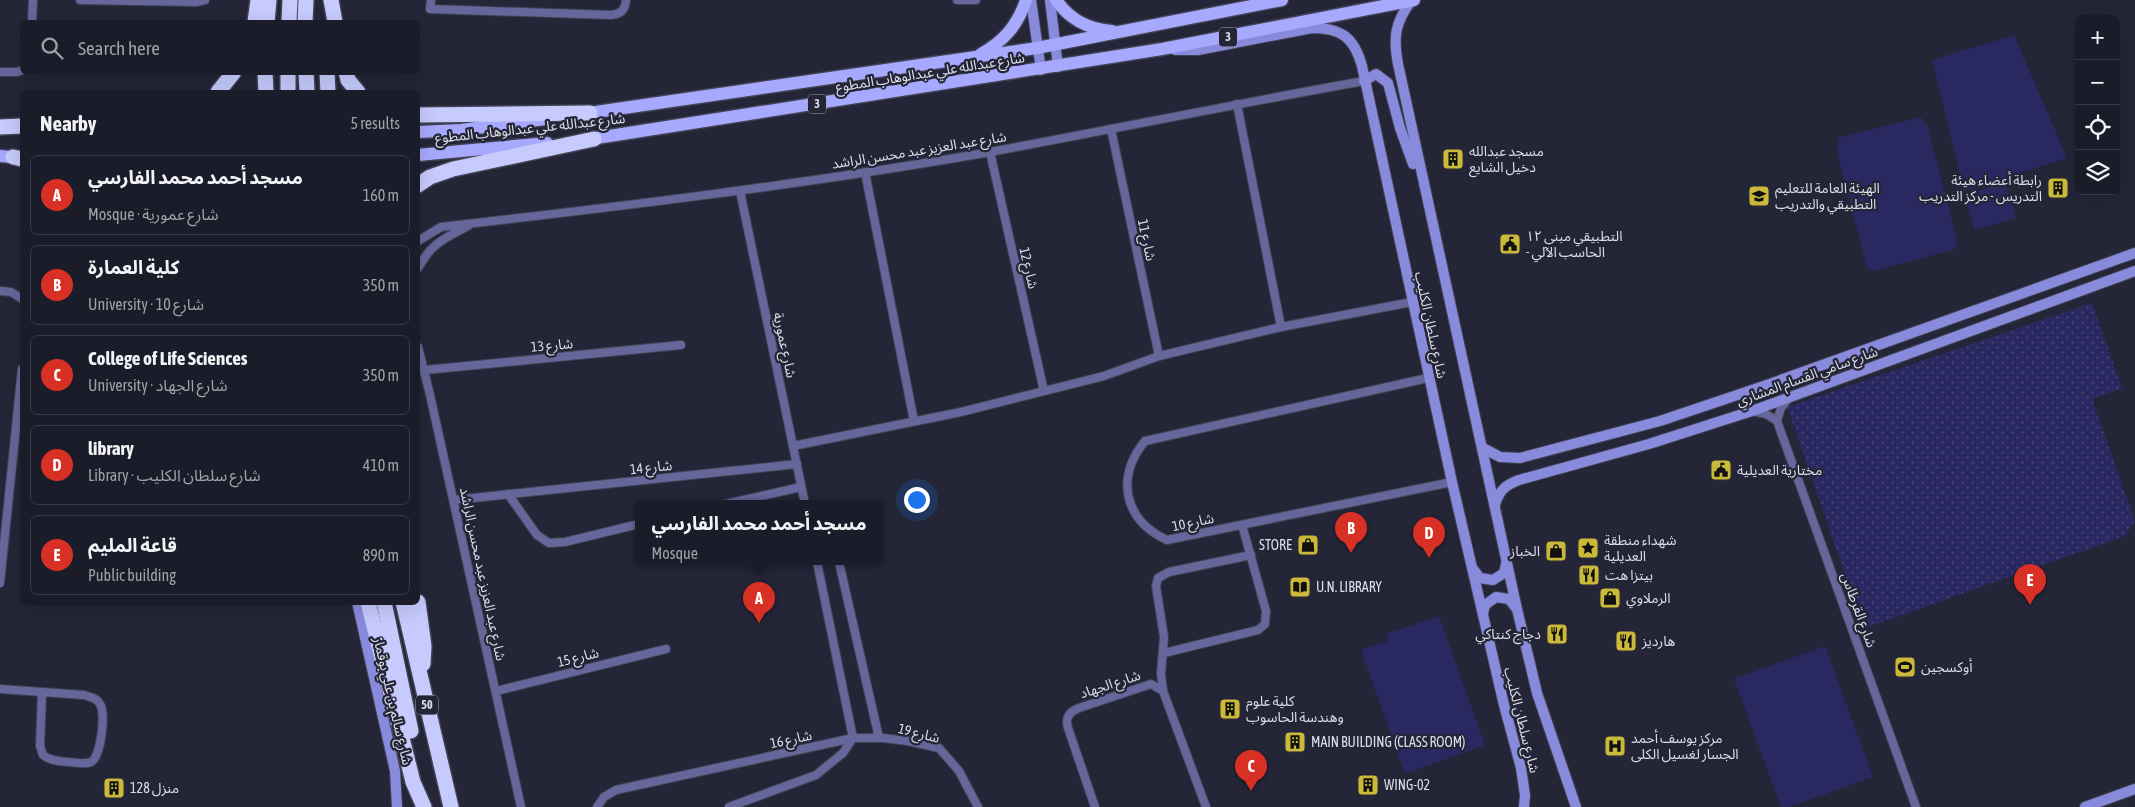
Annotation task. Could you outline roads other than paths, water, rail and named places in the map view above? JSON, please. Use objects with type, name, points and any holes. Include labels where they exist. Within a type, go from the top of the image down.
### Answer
[{"type":"highway","points":[[255,20],[258,0]]},
{"type":"highway","points":[[267,20],[269,0]]},
{"type":"highway","points":[[289,20],[290,0]]},
{"type":"highway","points":[[305,20],[306,0]]},
{"type":"highway","points":[[327,20],[330,0]]},
{"type":"highway","points":[[330,0],[335,20]]},
{"type":"highway","points":[[220,90],[232,75]]},
{"type":"highway","points":[[288,75],[288,90]]},
{"type":"highway","points":[[306,75],[306,90]]},
{"type":"highway","points":[[320,90],[327,75]]},
{"type":"highway","points":[[327,75],[328,90]]},
{"type":"highway","points":[[347,75],[348,80],[356,90]]},
{"type":"highway","points":[[420,115],[590,113]]},
{"type":"highway","points":[[0,129],[20,126]]},
{"type":"highway","points":[[420,184],[430,177],[452,169],[594,139]]},
{"type":"highway","points":[[369,605],[413,782],[426,807]]},
{"type":"highway","name":"50","points":[[385,605],[426,807]]},
{"type":"highway","name":"50","points":[[405,605],[451,807]]},
{"type":"highway","points":[[418,605],[424,646],[421,680]]},
{"type":"main road","points":[[964,59],[981,54],[997,45],[1010,33],[1020,18],[1026,0]]},
{"type":"main road","points":[[1056,0],[1064,10],[1085,25],[1110,31],[1128,32]]},
{"type":"main road","name":"شارع عبدالله علي عبدالوهاب المطوع","points":[[420,132],[461,130],[590,113],[1038,48],[1128,32],[1282,0]]},
{"type":"main road","name":"شارع عبدالله علي عبدالوهاب المطوع","points":[[420,155],[594,139],[1041,70],[1162,49],[1413,0]]},
{"type":"main road","points":[[0,129],[20,132]]},
{"type":"street","points":[[32,20],[33,0]]},
{"type":"street","points":[[80,0],[196,2],[205,0]]},
{"type":"street","points":[[431,0],[430,9],[611,15],[622,11],[626,0]]},
{"type":"street","points":[[957,0],[976,0]]},
{"type":"street","points":[[1031,0],[1041,70]]},
{"type":"street","points":[[1050,0],[1058,67]]},
{"type":"street","name":"شارع سلطان الكليب","points":[[1413,0],[1401,15],[1395,32],[1395,50],[1447,296],[1483,448],[1506,560],[1537,693],[1576,807]]},
{"type":"street","name":"شارع سلطان الكليب","points":[[1162,49],[1198,50],[1304,29],[1327,28],[1337,30],[1347,37],[1355,47],[1483,618],[1521,768],[1525,795],[1524,807]]},
{"type":"street","points":[[0,72],[20,71]]},
{"type":"street","points":[[1364,81],[1376,74],[1388,83],[1400,128],[1429,208]]},
{"type":"street","name":"شارع عبد العزيز عبد محسن الراشد","points":[[420,239],[441,227],[740,191],[865,172],[990,152],[1364,81]]},
{"type":"street","points":[[1237,104],[1281,327]]},
{"type":"street","name":"شارع 11","points":[[1111,129],[1159,356]]},
{"type":"street","name":"شارع 12","points":[[990,152],[1044,391]]},
{"type":"street","points":[[865,172],[914,421]]},
{"type":"street","name":"شارع عمورية","points":[[740,191],[804,500]]},
{"type":"street","name":"شارع عبد العزيز عبد محسن الراشد","points":[[420,265],[439,241],[474,223]]},
{"type":"street","name":"شارع سامي القسام المشاري","points":[[1483,448],[1500,457],[1520,458],[1660,421],[2135,253]]},
{"type":"street","name":"شارع سامي القسام المشاري","points":[[1495,505],[1498,494],[1504,486],[1534,475],[1656,442],[1752,411],[2135,271]]},
{"type":"street","points":[[0,291],[11,292],[20,298]]},
{"type":"street","points":[[793,446],[1044,391],[1104,376],[1159,356],[1281,327],[1412,302]]},
{"type":"street","points":[[1954,318],[1953,325],[1959,334]]},
{"type":"street","points":[[1933,326],[1941,334],[1941,341]]},
{"type":"street","name":"شارع 13","points":[[425,370],[682,346]]},
{"type":"street","name":"شارع عبد العزيز عبد محسن الراشد","points":[[420,354],[521,807]]},
{"type":"street","name":"شارع 10","points":[[1428,378],[1145,441],[1136,452],[1130,464],[1127,477],[1130,503],[1136,516],[1154,535],[1167,540],[1452,482]]},
{"type":"street","points":[[0,582],[20,388]]},
{"type":"street","points":[[1752,411],[1766,414],[1777,421],[1781,408],[1789,397]]},
{"type":"street","name":"شارع القرطاس","points":[[1777,421],[1916,807]]},
{"type":"street","points":[[1530,456],[1528,467],[1534,475]]},
{"type":"street","name":"شارع 14","points":[[454,500],[796,464]]},
{"type":"street","points":[[744,500],[801,487]]},
{"type":"street","points":[[508,494],[537,535],[549,543],[565,542],[635,525]]},
{"type":"street","points":[[1164,653],[1262,628],[1266,620],[1266,610],[1242,525]]},
{"type":"street","points":[[1206,807],[1163,691],[1161,674],[1164,637],[1156,586],[1158,578],[1164,574],[1251,555]]},
{"type":"street","points":[[1472,568],[1480,578],[1493,580],[1504,573],[1506,560]]},
{"type":"street","points":[[728,807],[816,775],[843,753],[853,738],[818,565]]},
{"type":"street","points":[[840,565],[879,738]]},
{"type":"street","points":[[1483,618],[1486,605],[1496,597],[1509,599],[1517,609]]},
{"type":"street","name":"شارع سالم بن علي بوقماز","points":[[358,605],[395,771],[398,807]]},
{"type":"street","name":"شارع 15","points":[[496,690],[666,649]]},
{"type":"street","name":"شارع الجهاد","points":[[1095,807],[1068,728],[1068,716],[1078,708],[1147,684],[1155,685],[1163,691]]},
{"type":"street","points":[[0,689],[91,697],[100,704],[103,713],[99,751],[94,760],[86,764],[52,760],[42,755],[40,746],[42,693]]},
{"type":"street","name":"شارع 19","points":[[853,738],[908,741],[939,748],[959,771],[978,807]]},
{"type":"street","name":"شارع 16","points":[[597,807],[604,797],[616,790],[853,738]]},
{"type":"street","points":[[2084,807],[2135,789]]},
{"type":"place","name":"مسجد عبدالله دخيل الشايع","points":[[1453,159]]},
{"type":"place","name":"رابطة أعضاء هيئة التدريس - مركز التدريب","points":[[2058,188]]},
{"type":"place","name":"الهيئة العامة للتعليم التطبيقي والتدريب","points":[[1759,196]]},
{"type":"place","name":"التطبيقي مبنى ١٢ - الحاسب الآلي","points":[[1510,244]]},
{"type":"place","name":"مختارية العديلية","points":[[1721,470]]},
{"type":"place","name":"STORE","points":[[1308,545]]},
{"type":"place","name":"شهداء منطقة العديلية","points":[[1588,548]]},
{"type":"place","name":"الخباز","points":[[1556,551]]},
{"type":"place","name":"كلية العمارة","points":[[1351,553]]},
{"type":"place","name":"library","points":[[1429,558]]},
{"type":"place","name":"بيتزا هت","points":[[1589,575]]},
{"type":"place","name":"U.N. LIBRARY","points":[[1300,587]]},
{"type":"place","name":"الرملاوي","points":[[1610,598]]},
{"type":"place","name":"قاعة المليم","points":[[2030,605]]},
{"type":"place","name":"مسجد أحمد محمد الفارسي","points":[[759,623]]},
{"type":"place","name":"دجاج كنتاكي","points":[[1557,634]]},
{"type":"place","name":"هارديز","points":[[1626,641]]},
{"type":"place","name":"أوكسجين","points":[[1905,667]]},
{"type":"place","name":"كلية علوم وهندسة الحاسوب","points":[[1230,709]]},
{"type":"place","name":"MAIN BUILDING (CLASS ROOM)","points":[[1295,742]]},
{"type":"place","name":"مركز يوسف أحمد الجسار لغسيل الكلى","points":[[1615,746]]},
{"type":"place","name":"WING-02","points":[[1368,785]]},
{"type":"place","name":"منزل 128","points":[[114,788]]},
{"type":"place","name":"College of Life Sciences","points":[[1251,791]]}]
